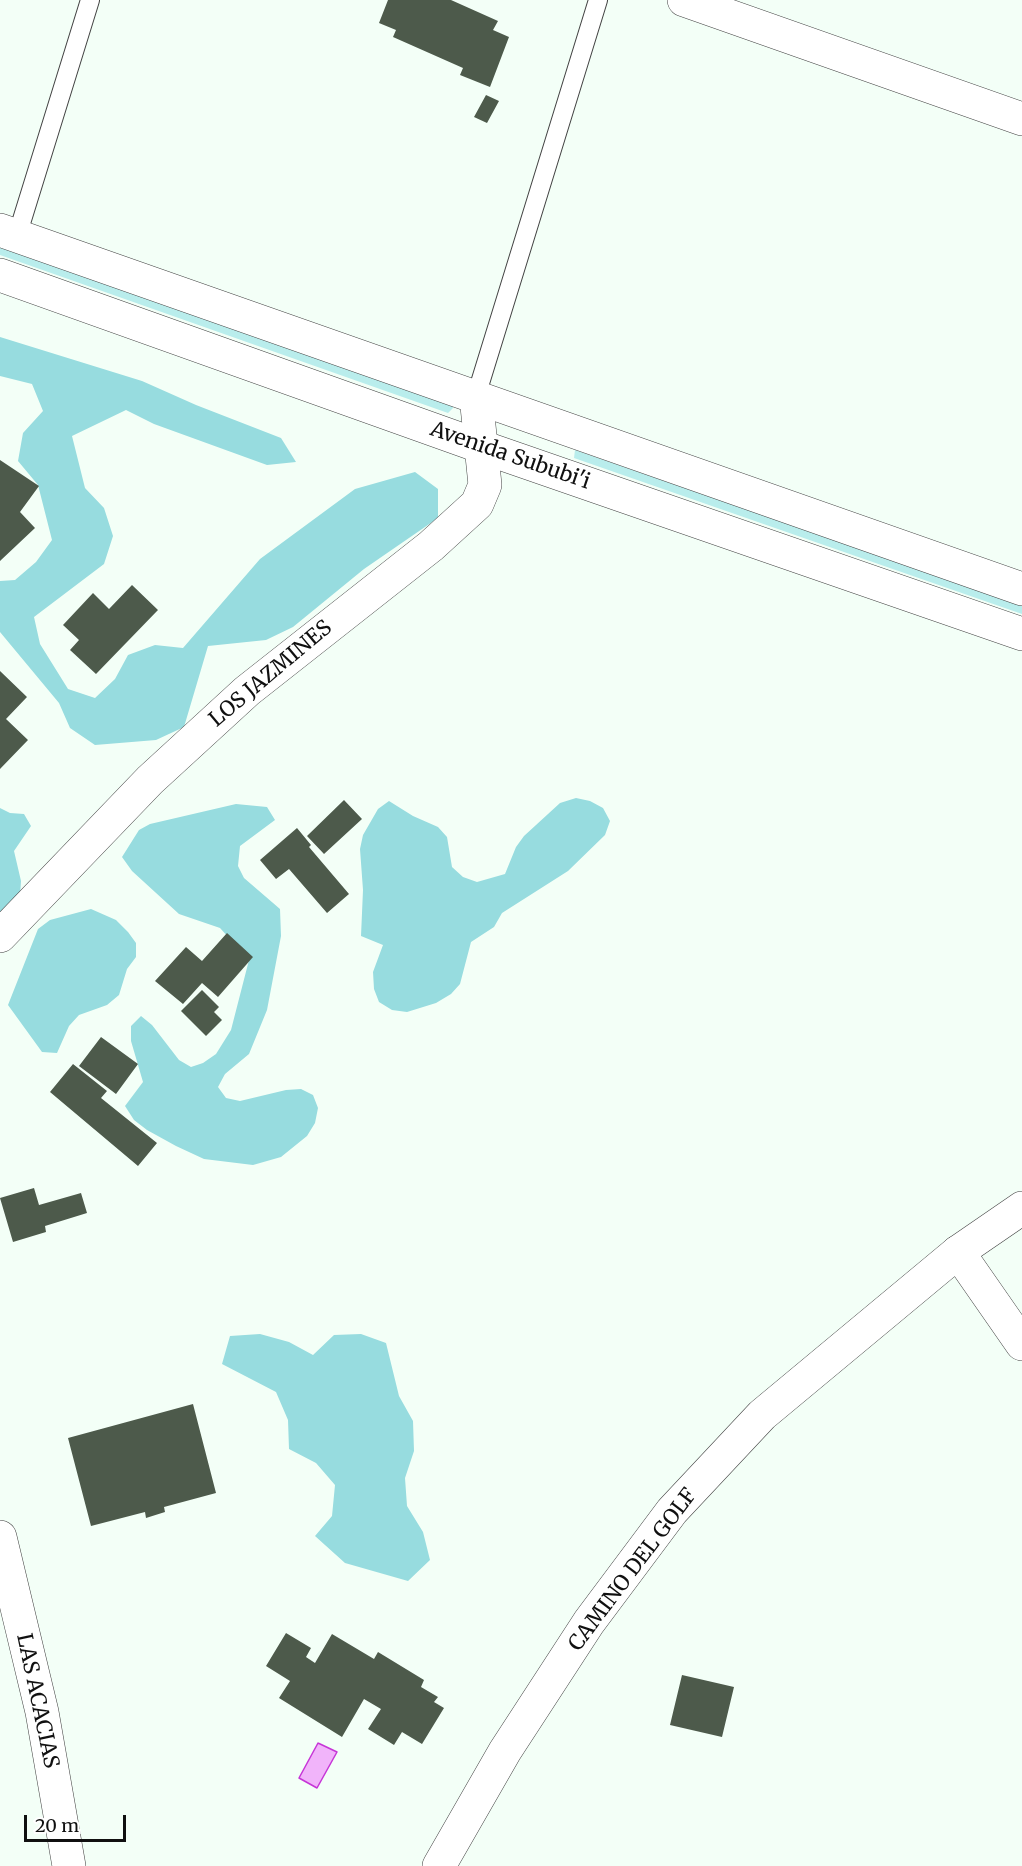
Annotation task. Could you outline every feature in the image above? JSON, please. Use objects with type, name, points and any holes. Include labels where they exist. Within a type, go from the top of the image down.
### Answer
[{"type":"street","points":[[684,0],[1022,119]]},
{"type":"street","points":[[9,233],[1022,589]]},
{"type":"street","name":"Avenida Sububi'i","points":[[0,275],[483,447],[1022,634]]},
{"type":"street","name":"LOS JAZMINES","points":[[0,936],[150,780],[247,691],[461,521],[477,504],[485,485],[483,447],[476,396]]},
{"type":"street","name":"CAMINO DEL GOLF","points":[[439,1866],[518,1731],[589,1622],[672,1511],[762,1415],[958,1252],[1022,1208]]},
{"type":"street","points":[[958,1252],[1022,1344]]},
{"type":"street","name":"LAS ACACIAS","points":[[0,1537],[42,1712],[69,1866]]},
{"type":"lane","points":[[9,233],[90,0]]},
{"type":"lane","points":[[476,396],[598,0]]},
{"type":"shaded area","points":[[0,245],[453,406],[453,408],[448,413],[0,255]]},
{"type":"shaded area","points":[[0,337],[142,381],[281,438],[296,462],[267,465],[154,424],[126,410],[72,436],[85,488],[104,508],[113,536],[104,564],[34,617],[40,644],[68,689],[95,698],[115,679],[128,655],[155,645],[183,648],[260,559],[355,489],[415,472],[438,489],[438,518],[364,569],[293,627],[266,640],[208,646],[184,727],[156,740],[95,745],[70,728],[59,703],[0,632],[0,581],[15,580],[36,562],[52,540],[38,485],[18,461],[23,433],[43,411],[32,384],[0,376]]},
{"type":"shaded area","points":[[575,450],[1022,605],[1022,614],[574,458]]},
{"type":"shaded area","points":[[576,798],[590,801],[603,808],[610,821],[605,835],[568,871],[502,913],[494,927],[471,942],[460,984],[451,994],[436,1003],[407,1012],[392,1010],[379,1002],[374,989],[373,972],[383,945],[361,936],[363,890],[360,849],[363,835],[378,809],[389,801],[413,816],[438,827],[447,837],[452,867],[463,877],[477,882],[505,874],[516,847],[524,836],[560,803]]},
{"type":"shaded area","points":[[236,804],[267,807],[275,820],[240,846],[238,866],[244,878],[280,909],[281,936],[267,1010],[249,1054],[225,1074],[218,1087],[226,1098],[240,1101],[286,1090],[301,1089],[313,1095],[318,1108],[315,1123],[307,1136],[281,1157],[253,1165],[204,1159],[147,1130],[134,1120],[125,1106],[143,1082],[131,1041],[131,1026],[141,1016],[152,1025],[179,1060],[191,1067],[203,1063],[216,1054],[231,1030],[249,960],[220,928],[179,914],[132,871],[122,857],[139,830],[150,824]]},
{"type":"shaded area","points":[[0,808],[10,813],[24,814],[31,826],[14,851],[21,881],[20,896],[0,915]]},
{"type":"shaded area","points":[[91,909],[116,920],[128,932],[136,943],[136,957],[127,969],[119,995],[107,1005],[79,1015],[69,1026],[57,1053],[42,1052],[8,1005],[38,929],[50,920]]},
{"type":"shaded area","points":[[260,1334],[289,1342],[313,1355],[334,1335],[361,1334],[386,1343],[399,1396],[413,1421],[414,1451],[405,1478],[407,1506],[423,1532],[430,1560],[408,1581],[345,1563],[315,1536],[332,1516],[335,1485],[316,1463],[289,1449],[288,1420],[276,1392],[222,1364],[230,1336]]},
{"type":"shaded area","points":[[318,1743],[337,1752],[317,1788],[299,1778]]},
{"type":"building","points":[[388,0],[451,0],[498,21],[493,30],[509,37],[490,87],[460,75],[463,68],[393,37],[396,30],[379,23]]},
{"type":"building","points":[[486,95],[499,101],[487,123],[474,117]]},
{"type":"building","points":[[0,460],[39,486],[20,512],[35,528],[0,561]]},
{"type":"building","points":[[132,585],[158,610],[96,674],[70,650],[79,640],[63,625],[93,593],[109,609]]},
{"type":"building","points":[[0,671],[27,697],[6,719],[28,740],[0,769]]},
{"type":"building","points":[[344,800],[362,819],[324,854],[307,836]]},
{"type":"building","points":[[297,828],[311,845],[309,847],[349,894],[327,913],[289,869],[276,879],[260,860]]},
{"type":"building","points":[[227,933],[253,957],[218,997],[202,983],[183,1004],[155,981],[186,947],[202,961]]},
{"type":"building","points":[[202,990],[219,1007],[214,1012],[222,1020],[206,1036],[181,1011]]},
{"type":"building","points":[[101,1037],[138,1064],[116,1094],[79,1066]]},
{"type":"building","points":[[73,1064],[107,1091],[101,1098],[157,1143],[138,1166],[50,1092]]},
{"type":"building","points":[[34,1188],[39,1205],[81,1193],[87,1213],[45,1226],[46,1232],[13,1242],[0,1198]]},
{"type":"building","points":[[193,1404],[216,1493],[164,1507],[165,1512],[146,1518],[145,1512],[91,1526],[68,1438]]},
{"type":"building","points":[[286,1633],[311,1648],[306,1657],[315,1663],[332,1634],[374,1659],[378,1652],[424,1680],[421,1687],[438,1697],[434,1702],[444,1708],[422,1744],[402,1732],[394,1745],[368,1729],[381,1709],[364,1699],[342,1737],[279,1698],[290,1681],[266,1666]]},
{"type":"building","points":[[682,1675],[734,1687],[722,1737],[670,1725]]}]
